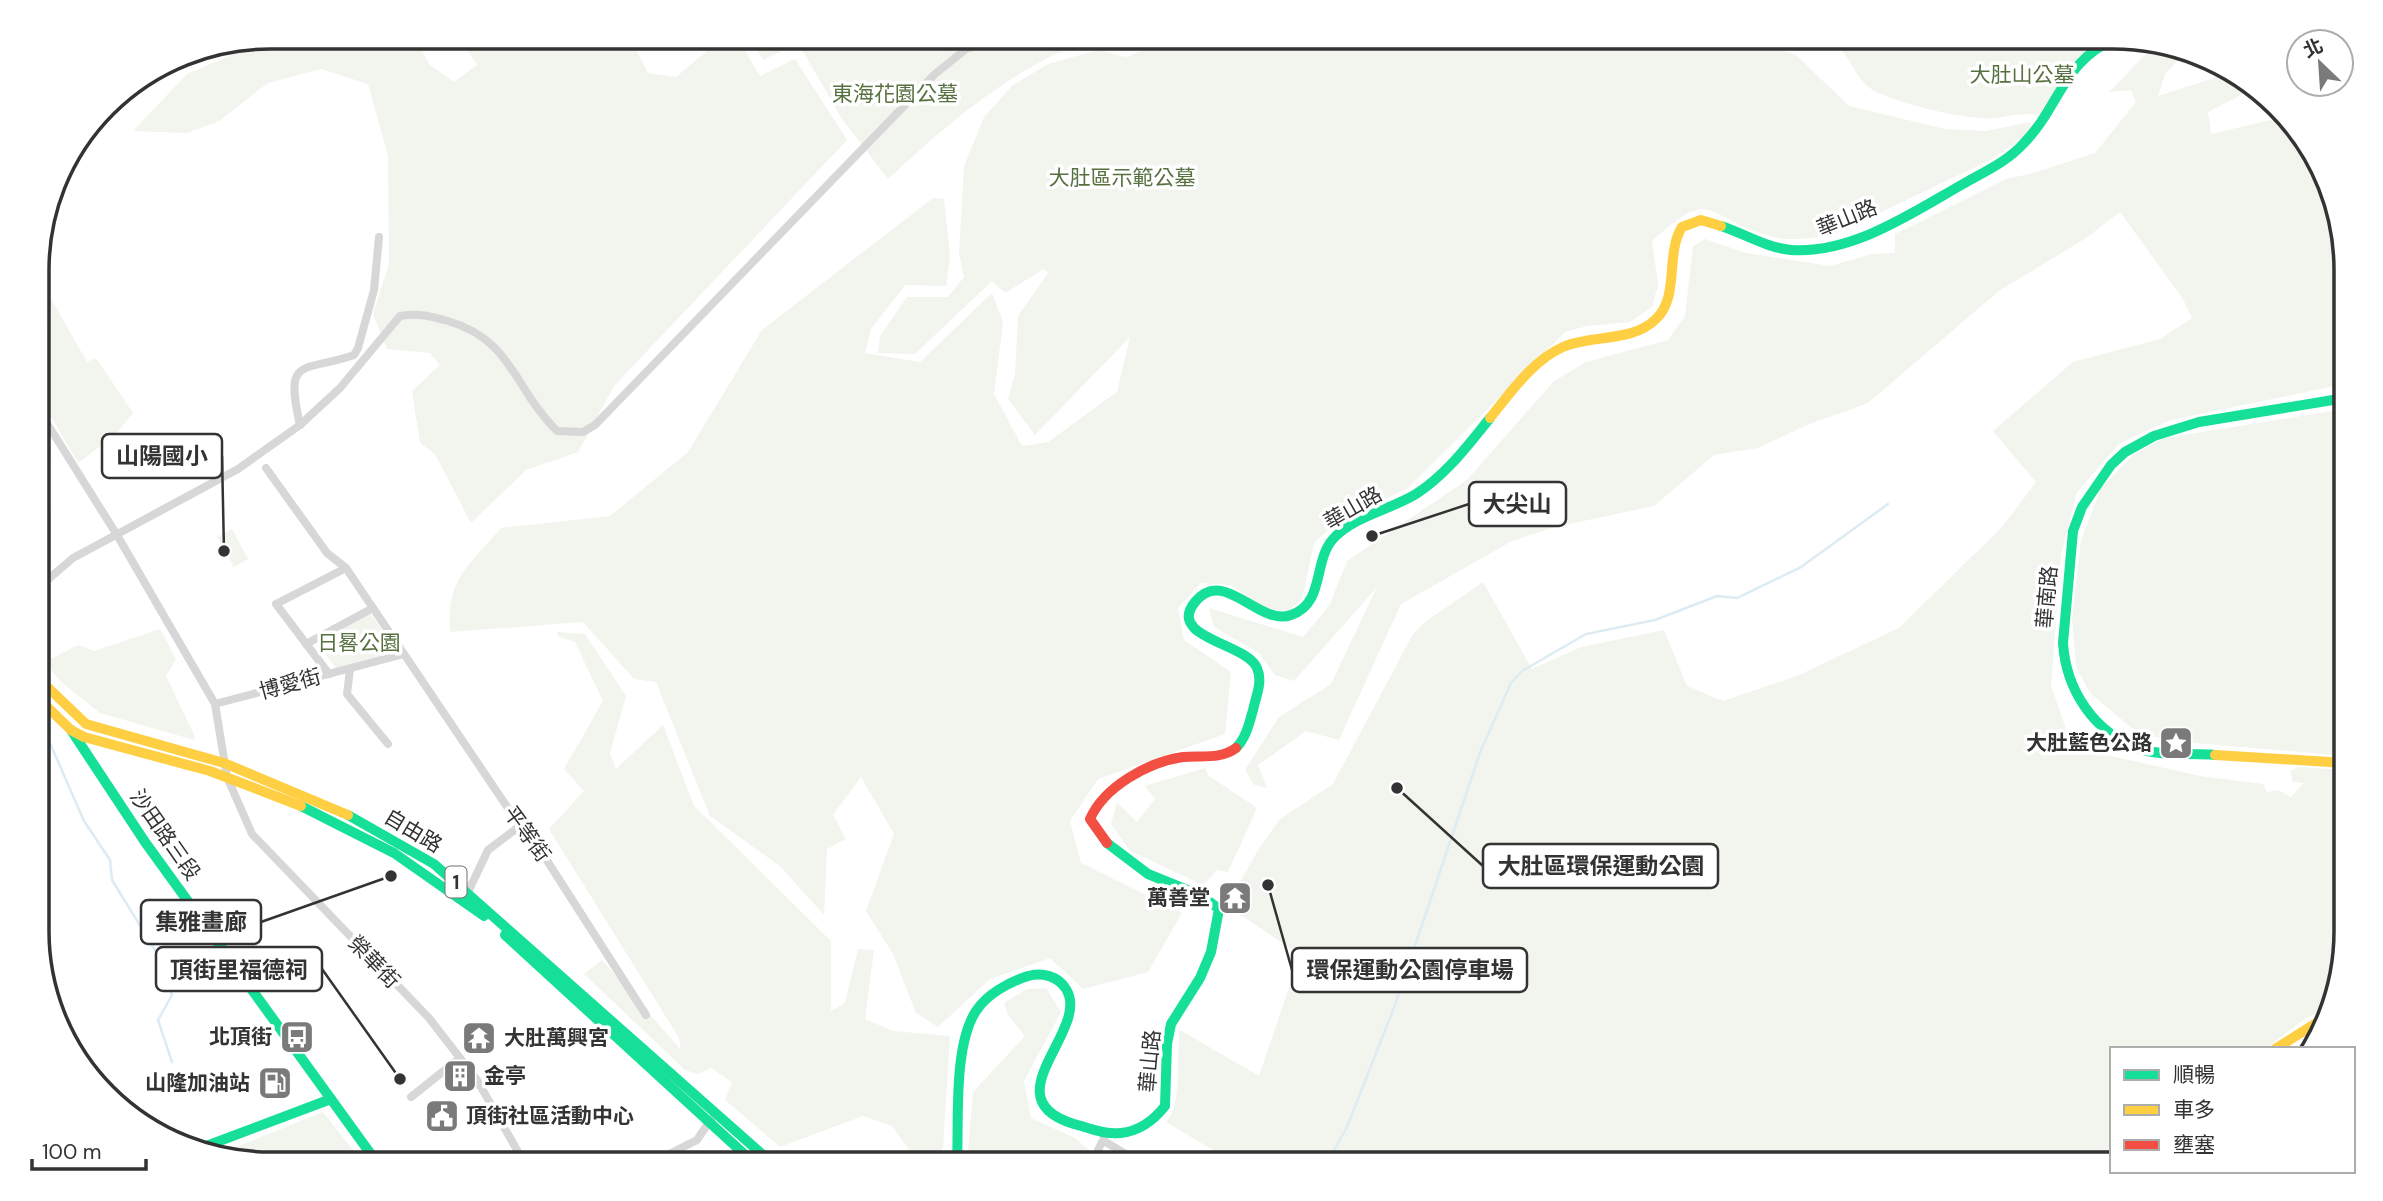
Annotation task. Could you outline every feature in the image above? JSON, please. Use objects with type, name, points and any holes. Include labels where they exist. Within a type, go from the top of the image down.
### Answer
[{"type":"street","points":[[49,579],[74,558],[239,470],[300,425],[340,388],[400,316],[425,314],[483,335],[494,344],[557,431],[583,432],[595,425],[935,74],[964,49]]},
{"type":"street","name":"華山路","points":[[958,1152],[969,1024],[986,999],[1032,975],[1054,978],[1068,990],[1072,1003],[1071,1020],[1039,1074],[1045,1104],[1063,1121],[1104,1137],[1142,1128],[1165,1106],[1167,1044],[1171,1024],[1200,978],[1218,922],[1219,909],[1209,898],[1168,884],[1116,852],[1102,841],[1090,819],[1097,803],[1128,780],[1173,759],[1228,754],[1239,745],[1248,728],[1260,684],[1257,667],[1246,653],[1198,635],[1191,625],[1189,615],[1199,596],[1213,590],[1226,591],[1271,616],[1283,619],[1296,614],[1313,595],[1323,557],[1333,538],[1424,490],[1457,459],[1525,377],[1551,354],[1576,341],[1629,332],[1655,319],[1669,297],[1672,248],[1678,231],[1684,225],[1702,220],[1765,244],[1795,251],[1817,251],[1852,241],[2016,152],[2039,129],[2078,63],[2094,49]]},
{"type":"street","points":[[300,425],[294,387],[300,373],[315,363],[354,355],[358,348],[374,290],[379,237]]},
{"type":"street","name":"華南路","points":[[2334,400],[2199,422],[2154,436],[2125,452],[2111,465],[2082,507],[2073,531],[2064,608],[2064,661],[2071,682],[2081,704],[2097,724],[2110,734],[2141,750],[2334,762]]},
{"type":"street","points":[[49,427],[117,535],[215,704]]},
{"type":"street","name":"平等街","points":[[266,468],[327,553],[346,568],[520,826],[546,859],[646,1015]]},
{"type":"street","points":[[329,674],[276,604],[346,568]]},
{"type":"street","points":[[306,644],[373,608]]},
{"type":"street","name":"博愛街","points":[[215,704],[404,654]]},
{"type":"street","points":[[350,668],[347,694],[388,744]]},
{"type":"street","name":"1","points":[[49,690],[71,713]]},
{"type":"street","name":"榮華街","points":[[215,704],[227,777],[252,834],[429,1018],[460,1058],[519,1152]]},
{"type":"street","name":"沙田路三段","points":[[49,709],[71,730],[145,842],[369,1152]]},
{"type":"street","points":[[71,713],[71,730]]},
{"type":"street","name":"自由路","points":[[71,713],[101,730],[224,763],[434,864],[713,1116],[744,1152]]},
{"type":"street","name":"自由路","points":[[71,730],[84,737],[227,777],[362,830],[419,867],[482,914],[713,1116],[758,1152]]},
{"type":"street","points":[[468,892],[488,850],[520,826]]},
{"type":"street","points":[[2278,1047],[2312,1026]]},
{"type":"street","points":[[411,1097],[460,1058]]},
{"type":"street","points":[[223,1147],[305,1114],[331,1099]]},
{"type":"street","points":[[213,1144],[305,1114]]},
{"type":"street","points":[[673,1152],[697,1140],[713,1116]]},
{"type":"street","points":[[1098,1152],[1104,1137],[1125,1152]]},
{"type":"green space","points":[[422,49],[429,64],[454,82],[477,65],[467,49],[636,49],[648,73],[676,77],[710,49],[744,49],[760,76],[795,59],[847,140],[614,386],[578,452],[526,470],[471,523],[435,454],[420,443],[412,391],[440,365],[430,353],[387,349],[373,314],[389,264],[388,156],[368,84],[321,69],[268,83],[219,121],[187,133],[133,131],[187,74],[241,51]]},
{"type":"green space","name":"東海花園公墓","points":[[756,49],[786,49],[763,60]]},
{"type":"green space","name":"東海花園公墓","points":[[801,49],[1069,49],[1034,66],[981,100],[888,179],[842,119]]},
{"type":"green space","name":"大肚區示範公墓","points":[[1146,49],[1776,49],[1796,55],[1849,106],[1945,129],[1986,131],[2030,122],[2031,132],[1992,159],[1833,234],[1785,239],[1746,228],[1709,210],[1699,209],[1687,214],[1652,241],[1658,285],[1652,307],[1630,322],[1587,326],[1565,332],[1408,488],[1336,523],[1314,543],[1302,599],[1289,611],[1267,609],[1230,585],[1201,583],[1178,608],[1184,640],[1231,672],[1225,734],[1098,779],[1070,821],[1081,863],[1182,913],[1148,972],[1083,989],[1050,958],[990,979],[938,1027],[916,1013],[893,954],[866,911],[894,834],[861,777],[833,815],[846,839],[827,849],[824,915],[781,867],[710,816],[656,682],[634,679],[583,622],[450,632],[452,598],[462,574],[501,528],[610,516],[688,452],[762,330],[933,198],[944,199],[950,256],[946,286],[905,285],[871,329],[865,353],[920,362],[992,293],[1003,322],[994,394],[1022,446],[1048,442],[1117,392],[1130,337],[1035,435],[1008,399],[1015,374],[1018,316],[1048,273],[1044,269],[1005,293],[992,281],[915,354],[878,353],[880,336],[907,297],[948,297],[964,277],[959,253],[964,166],[984,117],[1013,85],[1048,64],[1098,50],[1126,57]]},
{"type":"green space","name":"大肚山公墓","points":[[1840,49],[2088,49],[2071,65],[2042,116],[2023,114],[1994,118],[1967,117],[1932,110],[1884,95],[1873,90],[1860,78]]},
{"type":"green space","points":[[2153,53],[2179,60],[2165,74],[2158,96],[2214,78],[2215,74],[2245,93],[2208,112],[2211,134],[2274,119],[2297,147],[2322,199],[2332,241],[2334,386],[2171,420],[2120,443],[2077,492],[2061,555],[2051,686],[2066,729],[2093,752],[2200,776],[2263,784],[2267,792],[2278,790],[2291,797],[2304,783],[2293,782],[2290,771],[2299,767],[2334,769],[2334,931],[2332,960],[2317,1013],[2306,1018],[2268,1047],[2110,1047],[2110,1152],[1216,1152],[1166,1122],[1175,1104],[1177,1092],[1180,1030],[1259,1076],[1300,955],[1232,909],[1229,902],[1258,850],[1280,819],[1333,784],[1413,634],[1425,622],[1483,582],[1532,669],[1581,647],[1664,630],[1687,686],[1723,701],[1797,676],[1899,628],[2003,526],[2036,482],[1993,431],[2073,362],[2160,339],[2192,318],[2183,299],[2120,212],[2086,238],[1999,291],[1868,403],[1807,425],[1758,448],[1714,455],[1654,506],[1555,527],[1512,541],[1401,604],[1339,740],[1306,731],[1258,765],[1267,788],[1254,785],[1245,770],[1279,717],[1331,684],[1377,587],[1294,681],[1275,675],[1259,653],[1214,627],[1209,608],[1303,637],[1329,606],[1347,561],[1467,480],[1553,382],[1586,362],[1668,340],[1685,316],[1693,246],[1705,239],[1746,253],[1830,266],[1872,254],[1895,253],[1895,234],[2006,179],[2095,153],[2136,102],[2131,90],[2109,92],[2145,55]]},
{"type":"green space","points":[[49,295],[87,362],[96,358],[133,413],[114,436],[78,463],[49,413]]},
{"type":"green space","points":[[2334,411],[2334,755],[2183,742],[2139,734],[2091,694],[2076,667],[2072,618],[2081,540],[2101,488],[2133,455],[2164,438]]},
{"type":"green space","points":[[232,529],[248,559],[234,567],[217,537]]},
{"type":"green space","name":"日晷公園","points":[[370,613],[399,654],[338,671],[317,643]]},
{"type":"green space","points":[[160,629],[176,659],[166,676],[195,737],[194,740],[100,713],[61,682],[49,667],[49,660],[78,645],[94,651]]},
{"type":"green space","points":[[557,632],[585,634],[626,696],[610,753],[616,769],[663,725],[694,806],[831,941],[831,1011],[845,1003],[858,949],[874,950],[865,1019],[893,1031],[950,1036],[943,1148],[938,1152],[911,1152],[892,1126],[863,1116],[780,1147],[725,1100],[732,1082],[711,1068],[698,1074],[685,1070],[584,974],[602,960],[681,1050],[679,1038],[549,829],[584,791],[564,769],[603,701],[575,642],[559,637]]},
{"type":"green space","points":[[1205,768],[1209,776],[1257,808],[1228,872],[1217,870],[1203,885],[1130,851],[1111,824],[1117,802],[1137,822],[1155,799],[1145,786]]},
{"type":"green space","points":[[1046,988],[1061,1012],[1024,1081],[1031,1118],[1075,1138],[1089,1152],[968,1152],[973,1092],[1025,1036],[1008,1015],[1004,1003],[1027,989]]},
{"type":"green space","points":[[323,1112],[355,1152],[270,1152],[232,1149]]},
{"type":"waterway","points":[[1333,1152],[1347,1127],[1395,1005],[1481,750],[1511,683],[1522,671],[1586,634],[1655,620],[1717,596],[1737,598],[1801,567],[1888,504]]},
{"type":"waterway","points":[[49,741],[84,821],[110,860],[112,880],[158,955],[172,995],[158,1020],[172,1062]]},
{"type":"traffic: fast","points":[[1721,226],[1764,243],[1791,250],[1814,250],[1836,245],[1881,229],[2010,156],[2036,129],[2073,71],[2098,49]]},
{"type":"traffic: fast","points":[[2215,755],[2140,749],[2109,732],[2085,708],[2070,677],[2063,643],[2073,531],[2082,507],[2111,465],[2125,452],[2154,436],[2199,422],[2334,400]]},
{"type":"traffic: fast","points":[[1236,748],[1245,735],[1250,720],[1259,673],[1250,659],[1199,632],[1191,624],[1189,614],[1195,602],[1206,593],[1218,591],[1230,593],[1267,613],[1279,616],[1291,615],[1302,609],[1314,592],[1323,559],[1333,539],[1351,525],[1406,500],[1427,486],[1456,459],[1490,418]]},
{"type":"traffic: fast","points":[[71,730],[145,842],[369,1152]]},
{"type":"traffic: fast","points":[[301,806],[394,853],[484,916]]},
{"type":"traffic: fast","points":[[348,815],[434,864],[759,1152]]},
{"type":"traffic: fast","points":[[957,1152],[960,1064],[969,1026],[986,999],[1006,985],[1028,976],[1044,975],[1059,981],[1066,989],[1070,1006],[1066,1024],[1041,1081],[1041,1098],[1050,1112],[1074,1124],[1115,1133],[1140,1127],[1165,1106],[1167,1044],[1171,1024],[1200,978],[1211,952],[1219,909],[1202,896],[1148,874],[1107,843]]},
{"type":"traffic: fast","points":[[505,935],[742,1152]]},
{"type":"traffic: fast","points":[[212,1144],[331,1099]]},
{"type":"traffic: slow","points":[[1490,418],[1523,378],[1552,353],[1574,343],[1635,332],[1656,319],[1668,299],[1674,250],[1682,227],[1701,220],[1721,226]]},
{"type":"traffic: slow","points":[[49,689],[86,724],[224,763],[348,815]]},
{"type":"traffic: slow","points":[[49,709],[71,730],[84,737],[210,771],[301,806]]},
{"type":"traffic: slow","points":[[2215,755],[2334,762]]},
{"type":"traffic: slow","points":[[2278,1047],[2312,1026]]},
{"type":"traffic: jam","points":[[1107,843],[1090,819],[1097,807],[1116,787],[1156,764],[1183,757],[1217,756],[1236,748]]},
{"type":"place","name":"大尖山","points":[[1372,536]]},
{"type":"place","name":"山陽國小","points":[[224,551]]},
{"type":"place","name":"大肚藍色公路","points":[[2176,743]]},
{"type":"place","name":"大肚區環保運動公園","points":[[1397,788]]},
{"type":"place","name":"集雅畫廊","points":[[391,876]]},
{"type":"place","name":"環保運動公園停車場","points":[[1268,885]]},
{"type":"place","name":"萬善堂","points":[[1235,898]]},
{"type":"place","name":"北頂街","points":[[297,1037]]},
{"type":"place","name":"大肚萬興宮","points":[[479,1038]]},
{"type":"place","name":"金亭","points":[[460,1076]]},
{"type":"place","name":"頂街里福德祠","points":[[400,1079]]},
{"type":"place","name":"山隆加油站","points":[[275,1083]]},
{"type":"place","name":"頂街社區活動中心","points":[[442,1116]]}]
